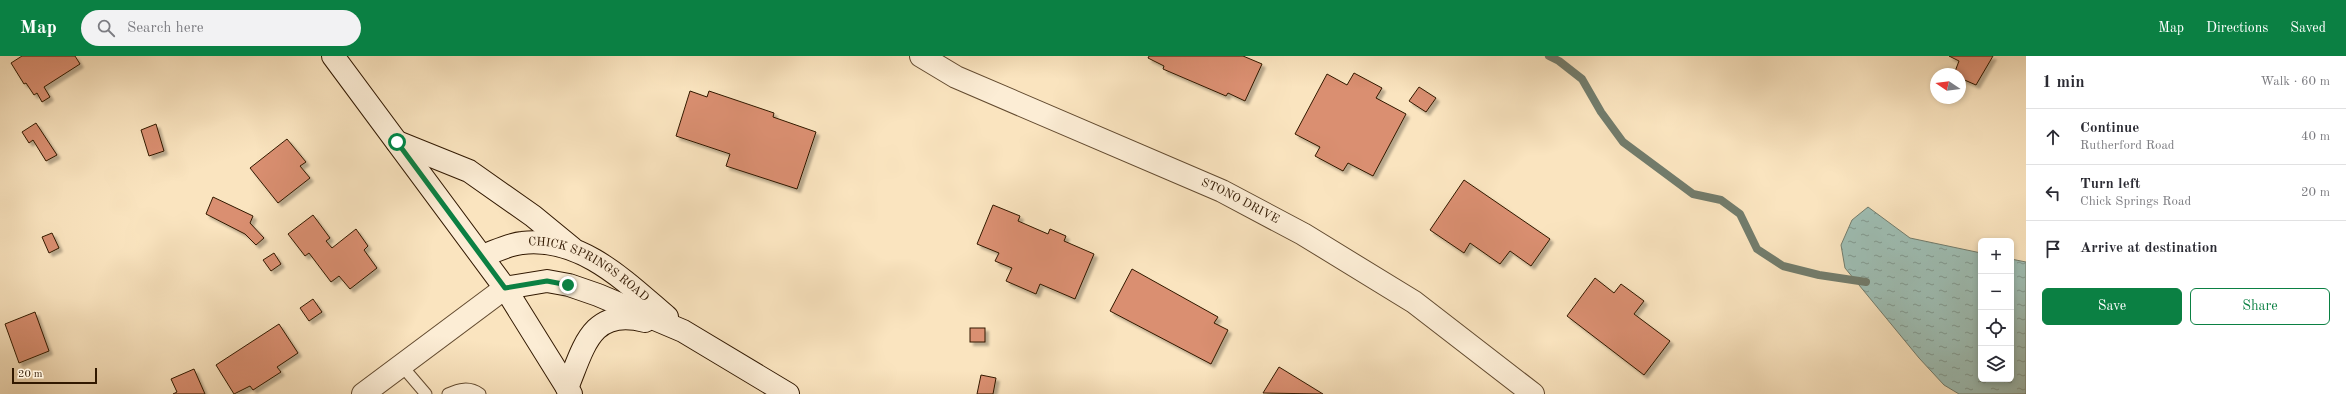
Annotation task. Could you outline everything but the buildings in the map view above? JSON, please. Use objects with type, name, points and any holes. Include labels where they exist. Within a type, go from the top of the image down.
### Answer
[{"type":"street","points":[[333,56],[505,288],[569,391]]},
{"type":"street","name":"STONO DRIVE","points":[[921,56],[956,77],[1222,191],[1303,234],[1414,302],[1533,394]]},
{"type":"street","points":[[397,142],[469,171],[533,216],[574,250]]},
{"type":"street","name":"CHICK SPRINGS ROAD","points":[[482,256],[520,243],[537,242],[574,250],[608,267],[683,331]]},
{"type":"street","name":"CHICK SPRINGS ROAD","points":[[505,288],[547,281],[568,285],[683,331],[788,394]]},
{"type":"street","points":[[363,394],[505,288]]},
{"type":"street","points":[[569,391],[588,337],[603,323],[628,316],[683,331]]},
{"type":"lane","points":[[402,366],[426,394]]},
{"type":"lane","points":[[448,394],[460,389],[477,392]]},
{"type":"water","points":[[1868,207],[1910,238],[1978,252],[1978,382],[2014,382],[2014,260],[2026,262],[2026,394],[1959,394],[1944,385],[1919,358],[1845,268],[1841,245],[1852,220]]},
{"type":"waterway","points":[[1549,56],[1559,61],[1582,79],[1601,112],[1623,142],[1693,194],[1721,200],[1740,214],[1757,249],[1783,266],[1819,275],[1866,282]]},
{"type":"route","points":[[397,142],[505,288],[547,281],[568,285]]}]
